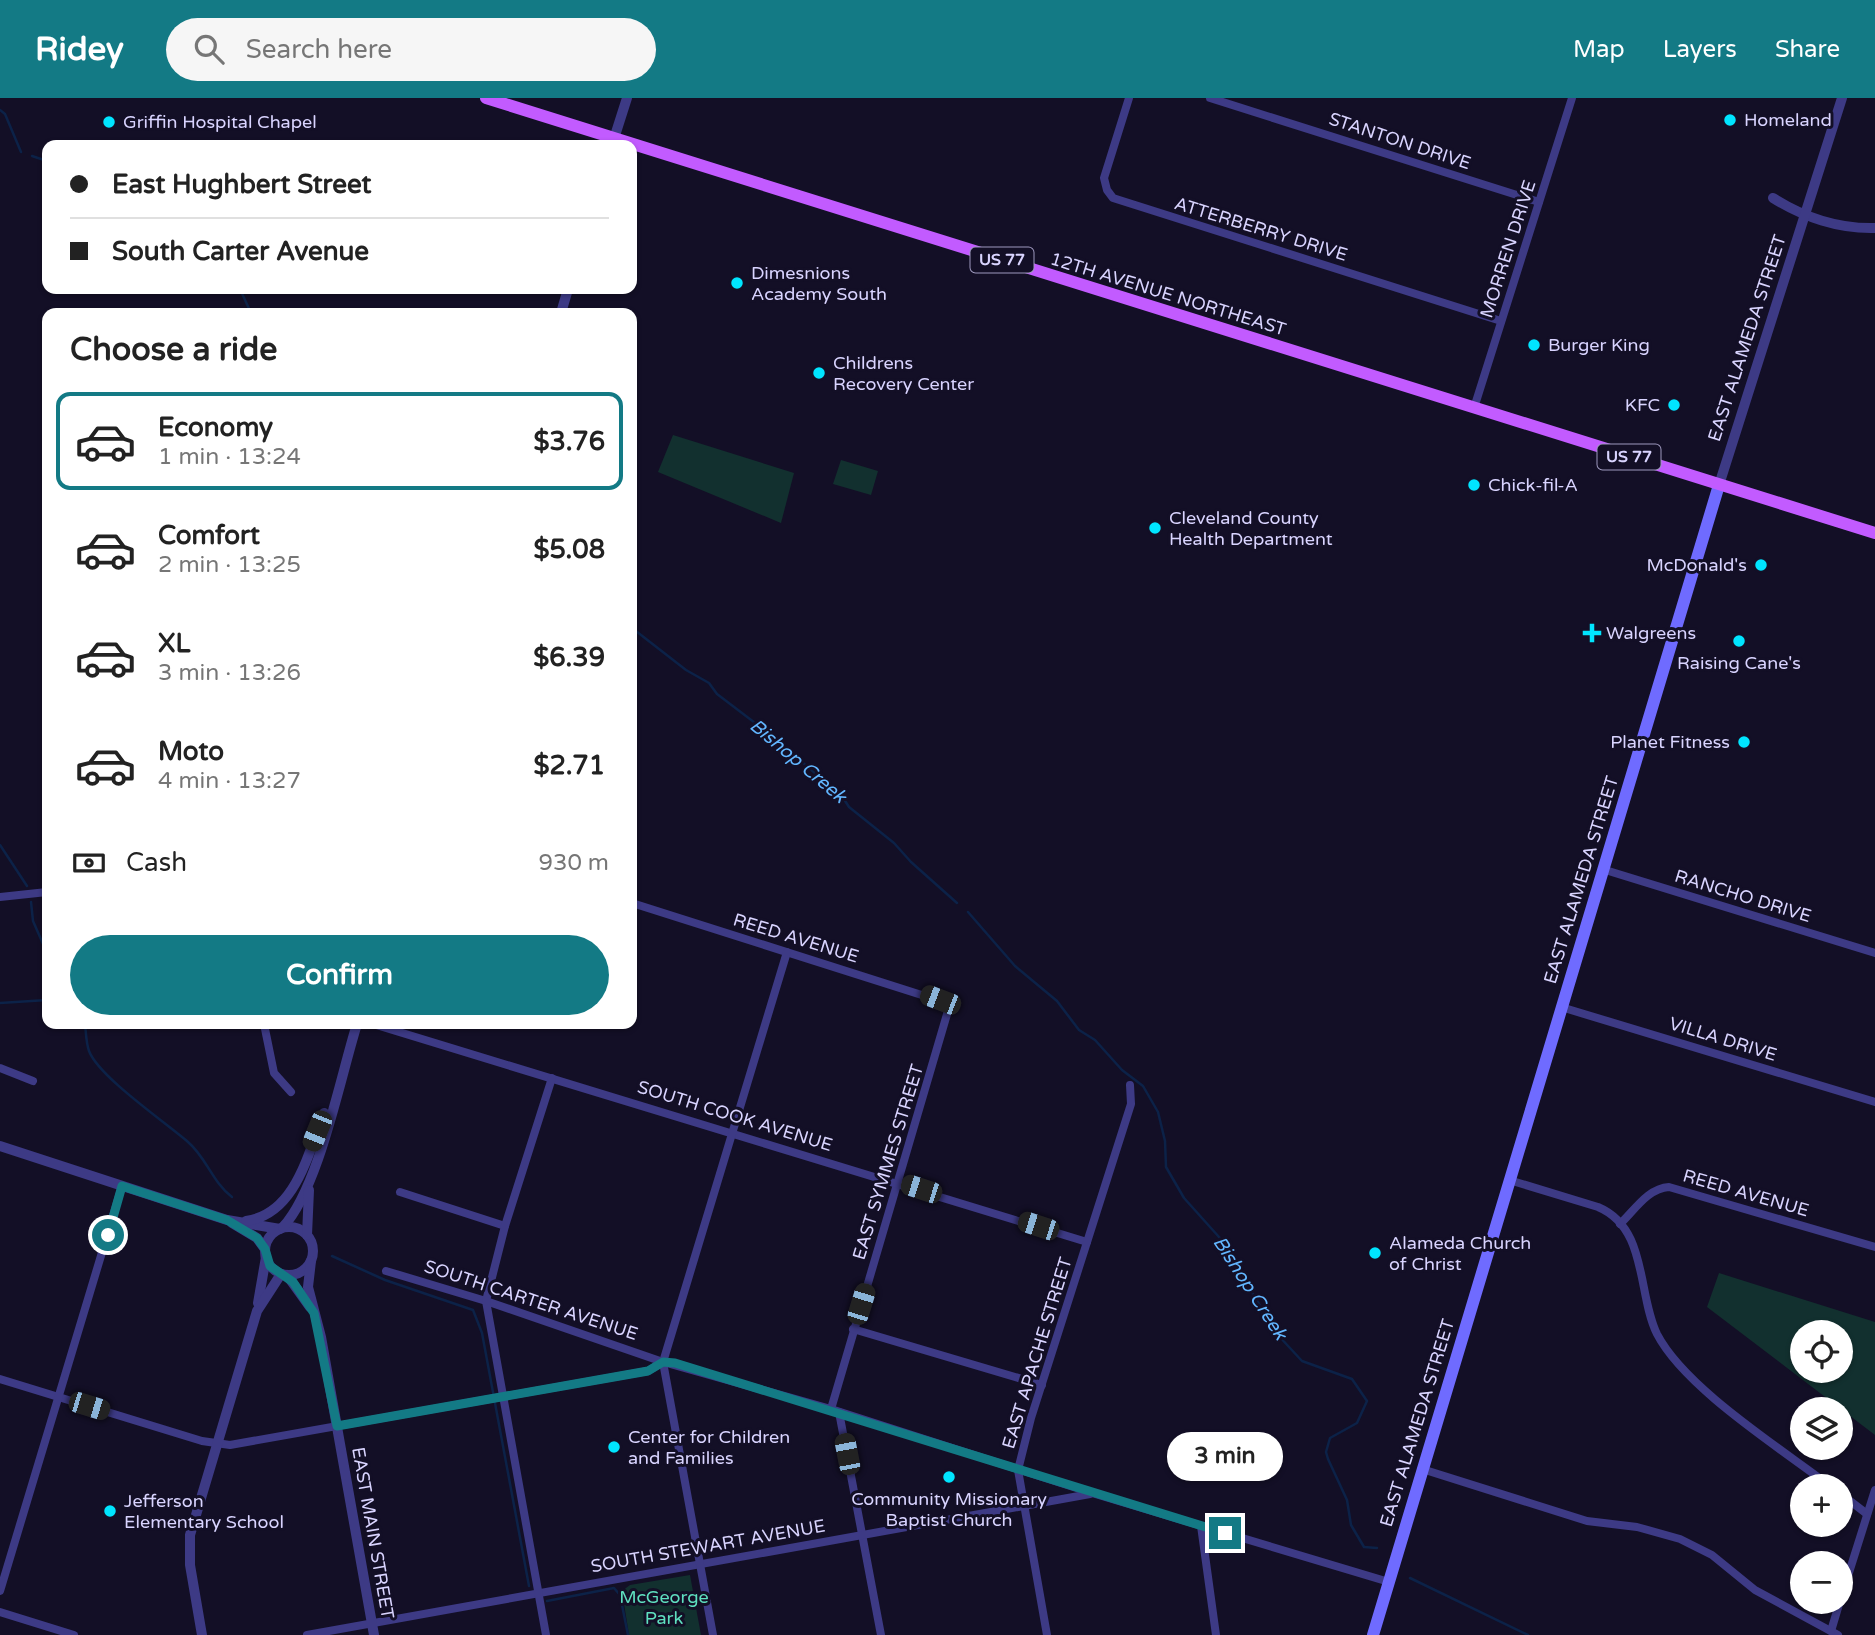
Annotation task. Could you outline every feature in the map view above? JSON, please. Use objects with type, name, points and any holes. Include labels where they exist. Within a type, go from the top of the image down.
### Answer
[{"type":"main road","name":"12TH AVENUE NORTHEAST","points":[[486,98],[607,140]]},
{"type":"main road","name":"12TH AVENUE NORTHEAST","points":[[637,149],[1719,485]]},
{"type":"main road","name":"US 77","points":[[1719,485],[1875,533]]},
{"type":"main road","name":"EAST ALAMEDA STREET","points":[[1373,1635],[1719,485]]},
{"type":"street","points":[[614,140],[627,98]]},
{"type":"street","name":"ATTERBERRY DRIVE","points":[[1129,98],[1104,178],[1107,190],[1113,198],[1502,321]]},
{"type":"street","name":"STANTON DRIVE","points":[[1210,98],[1539,202]]},
{"type":"street","name":"MORREN DRIVE","points":[[1474,408],[1572,98]]},
{"type":"street","name":"EAST ALAMEDA STREET","points":[[1719,485],[1842,98]]},
{"type":"street","points":[[1773,198],[1806,214],[1849,229],[1875,228]]},
{"type":"street","name":"RANCHO DRIVE","points":[[1602,869],[1875,953]]},
{"type":"street","points":[[0,897],[42,893]]},
{"type":"street","name":"REED AVENUE","points":[[637,905],[950,1004]]},
{"type":"street","points":[[713,1635],[663,1362],[787,952]]},
{"type":"street","name":"EAST SYMMES STREET","points":[[881,1635],[835,1411],[853,1329],[950,1004]]},
{"type":"street","name":"VILLA DRIVE","points":[[1561,1007],[1875,1102]]},
{"type":"street","points":[[265,1029],[274,1073],[291,1092]]},
{"type":"street","points":[[202,1635],[190,1565],[190,1535],[257,1311],[267,1241],[297,1210],[310,1181],[355,1029]]},
{"type":"street","name":"SOUTH COOK AVENUE","points":[[390,1029],[732,1131],[1087,1242]]},
{"type":"street","points":[[241,1222],[267,1215],[290,1193],[344,1065]]},
{"type":"street","points":[[0,1068],[33,1081]]},
{"type":"street","points":[[546,1635],[501,1397],[486,1301],[505,1226],[552,1078]]},
{"type":"street","name":"EAST APACHE STREET","points":[[1047,1635],[1018,1469],[1131,1104],[1130,1085]]},
{"type":"street","points":[[0,1146],[227,1220],[282,1228],[293,1227],[307,1235]]},
{"type":"street","points":[[1509,1180],[1598,1207],[1620,1224],[1637,1253],[1649,1313],[1658,1334],[1679,1366],[1699,1386],[1814,1474]]},
{"type":"street","points":[[227,1220],[257,1238],[270,1266],[284,1275],[297,1274],[311,1261],[313,1247],[307,1235],[310,1181]]},
{"type":"street","points":[[0,1591],[122,1186]]},
{"type":"street","name":"REED AVENUE","points":[[1620,1224],[1657,1189],[1669,1187],[1875,1247]]},
{"type":"street","points":[[400,1192],[505,1226]]},
{"type":"street","name":"EAST MAIN STREET","points":[[311,1261],[308,1287],[337,1426],[373,1629]]},
{"type":"street","name":"SOUTH CARTER AVENUE","points":[[386,1271],[486,1301],[663,1362],[835,1411],[1092,1493],[1389,1582]]},
{"type":"street","points":[[257,1311],[284,1275]]},
{"type":"street","name":"EAST MAIN STREET","points":[[284,1275],[314,1313]]},
{"type":"street","points":[[853,1329],[1042,1385]]},
{"type":"street","points":[[0,1379],[216,1444],[230,1445],[648,1371],[663,1362]]},
{"type":"street","points":[[1422,1469],[1587,1521],[1637,1527],[1679,1539],[1712,1555],[1755,1590],[1835,1633],[1838,1614]]},
{"type":"street","points":[[1853,1560],[1875,1490]]},
{"type":"street","name":"SOUTH STEWART AVENUE","points":[[307,1635],[373,1629],[540,1593],[1092,1493]]},
{"type":"street","points":[[1853,1503],[1867,1514]]},
{"type":"street","points":[[1201,1526],[1216,1635]]},
{"type":"street","points":[[0,1612],[74,1635]]},
{"type":"green space","points":[[673,435],[794,473],[781,523],[658,472]]},
{"type":"green space","points":[[841,460],[878,471],[871,495],[833,484]]},
{"type":"green space","points":[[1719,1273],[1875,1322],[1875,1435],[1853,1418],[1853,1397],[1825,1397],[1807,1383],[1853,1383],[1853,1320],[1790,1320],[1790,1370],[1707,1307]]},
{"type":"green space","name":"McGeorge Park","points":[[690,1575],[701,1635],[629,1635],[622,1591],[630,1585]]},
{"type":"waterway","name":"Bishop Creek","points":[[0,110],[5,114],[21,152]]},
{"type":"waterway","name":"Bishop Creek","points":[[32,156],[42,159]]},
{"type":"waterway","name":"Bishop Creek","points":[[242,294],[249,308]]},
{"type":"waterway","name":"Bishop Creek","points":[[637,632],[686,670],[709,683],[717,694],[842,796],[849,807],[894,843],[957,903]]},
{"type":"waterway","points":[[0,845],[27,886]]},
{"type":"waterway","points":[[31,902],[33,921],[42,942]]},
{"type":"waterway","name":"Bishop Creek","points":[[968,912],[1015,966],[1057,1001],[1079,1030],[1095,1040],[1122,1070],[1143,1086],[1158,1112],[1165,1141],[1166,1167],[1184,1198],[1219,1237],[1277,1334],[1302,1361],[1352,1379],[1367,1401],[1357,1423],[1330,1438],[1326,1452],[1347,1500],[1351,1525],[1364,1547],[1377,1548]]},
{"type":"waterway","points":[[0,1003],[42,1000]]},
{"type":"waterway","points":[[86,1029],[88,1048],[95,1062],[119,1086],[194,1148],[220,1185],[232,1197]]},
{"type":"waterway","points":[[332,1256],[385,1280],[473,1310],[482,1333],[529,1586]]},
{"type":"waterway","name":"Bishop Creek","points":[[1410,1578],[1528,1635]]},
{"type":"waterway","points":[[547,1601],[614,1588],[620,1595],[628,1635]]},
{"type":"place","name":"Homeland","points":[[1730,120]]},
{"type":"place","name":"Griffin Hospital Chapel","points":[[109,122]]},
{"type":"place","name":"Dimesnions Academy South","points":[[737,283]]},
{"type":"place","name":"Burger King","points":[[1534,345]]},
{"type":"place","name":"Childrens Recovery Center","points":[[819,373]]},
{"type":"place","name":"KFC","points":[[1674,405]]},
{"type":"place","name":"Chick-fil-A","points":[[1474,485]]},
{"type":"place","name":"Cleveland County Health Department","points":[[1155,528]]},
{"type":"place","name":"McDonald's","points":[[1761,565]]},
{"type":"place","name":"Walgreens","points":[[1592,633]]},
{"type":"place","name":"Raising Cane's","points":[[1739,641]]},
{"type":"place","name":"Planet Fitness","points":[[1744,742]]},
{"type":"place","name":"Alameda Church of Christ","points":[[1375,1253]]},
{"type":"place","name":"Center for Children and Families","points":[[614,1447]]},
{"type":"place","name":"Community Missionary Baptist Church","points":[[949,1477]]},
{"type":"place","name":"Jefferson Elementary School","points":[[110,1511]]},
{"type":"route","points":[[108,1235],[122,1186],[227,1220],[257,1238],[265,1249],[270,1266],[287,1275],[314,1313],[337,1426],[648,1371],[663,1362],[675,1363],[1225,1533]]}]
